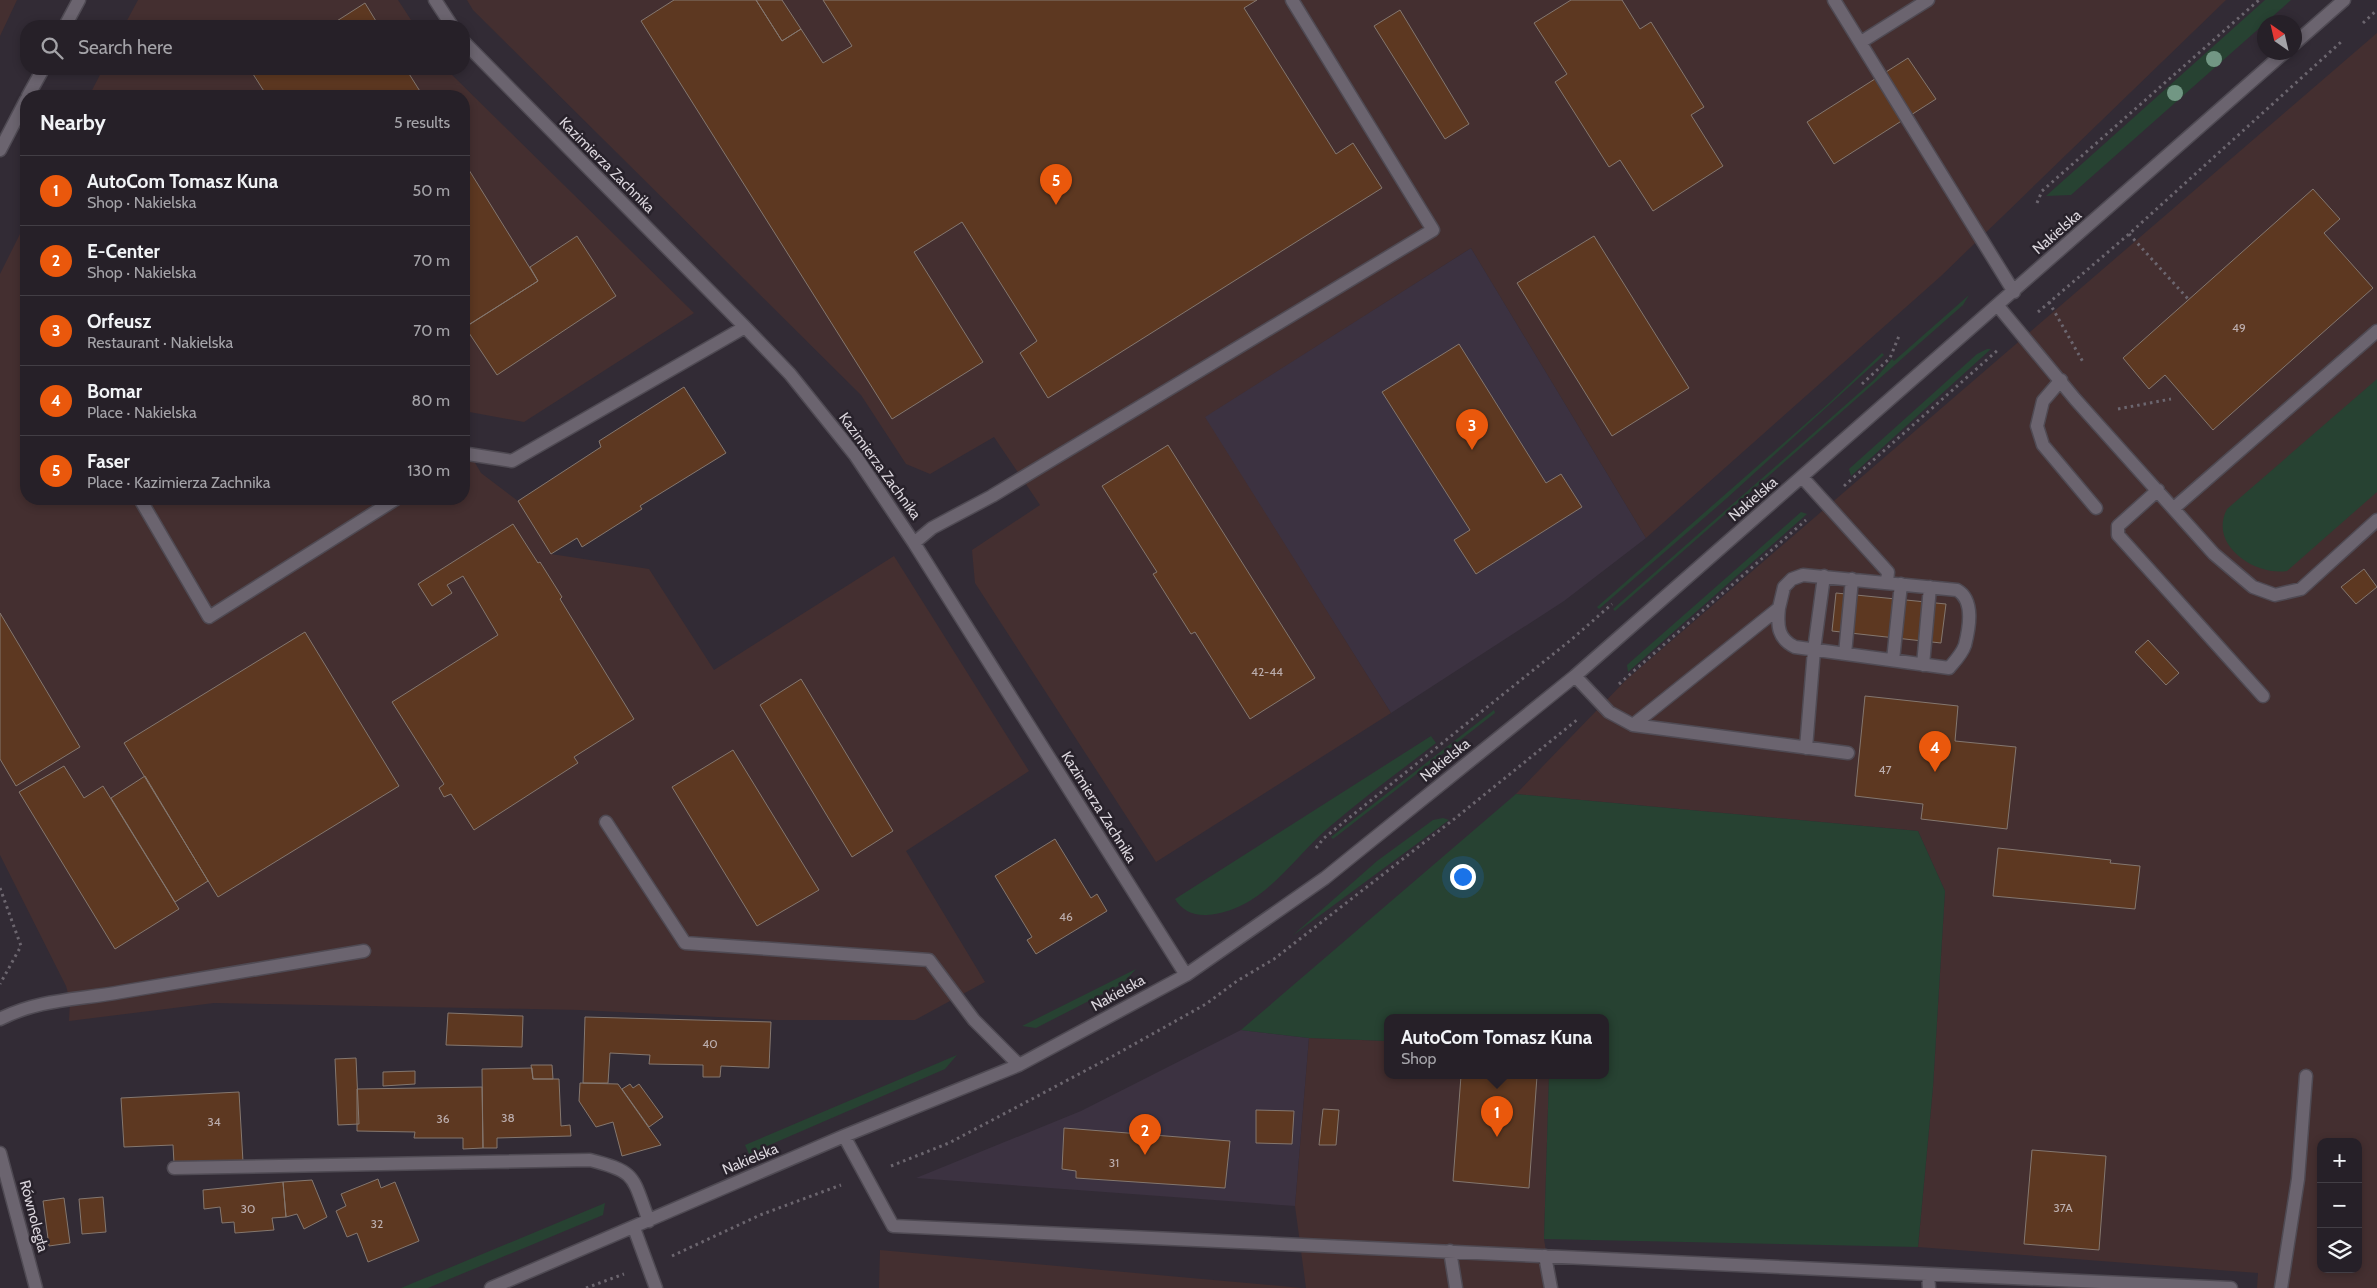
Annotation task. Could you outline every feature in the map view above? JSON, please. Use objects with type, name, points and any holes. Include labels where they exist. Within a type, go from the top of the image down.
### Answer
[{"type":"street","points":[[68,20],[79,0]]},
{"type":"street","points":[[435,0],[448,20]]},
{"type":"street","points":[[914,543],[932,528],[992,496],[1433,230],[1292,0]]},
{"type":"street","points":[[1834,0],[2014,292]]},
{"type":"street","points":[[1861,42],[1928,0]]},
{"type":"street","points":[[2302,37],[2344,0]]},
{"type":"street","name":"Kazimierza Zachnika","points":[[470,48],[790,374],[855,455],[914,543],[1186,975]]},
{"type":"street","name":"Nakielska","points":[[491,1288],[844,1136],[1019,1065],[1186,975],[1325,878],[1575,676],[2276,60]]},
{"type":"street","points":[[31,90],[40,75]]},
{"type":"street","points":[[0,150],[20,112]]},
{"type":"street","points":[[1998,306],[2018,333],[2061,380],[2075,399],[2214,554],[2253,587],[2275,595],[2301,588],[2377,520]]},
{"type":"street","points":[[470,454],[512,461],[745,327]]},
{"type":"street","points":[[2174,508],[2377,331]]},
{"type":"street","points":[[2061,380],[2043,400],[2037,426],[2042,445],[2096,508]]},
{"type":"street","points":[[1802,477],[1888,572],[1887,582]]},
{"type":"street","points":[[2158,490],[2118,526],[2118,535],[2263,696]]},
{"type":"street","points":[[144,505],[209,617],[386,505]]},
{"type":"street","points":[[1803,575],[1887,582],[1962,593],[1970,610],[1965,646],[1949,668],[1795,647],[1784,640],[1778,626],[1779,608],[1784,587],[1792,579],[1803,575]]},
{"type":"street","points":[[1806,748],[1814,650],[1824,576]]},
{"type":"street","points":[[1844,654],[1852,579]]},
{"type":"street","points":[[1893,660],[1901,584]]},
{"type":"street","points":[[1923,665],[1930,587]]},
{"type":"street","points":[[1633,725],[1779,608]]},
{"type":"street","points":[[1575,676],[1609,712],[1633,725],[1848,753]]},
{"type":"street","points":[[606,822],[685,943],[929,960],[974,1020],[1019,1065]]},
{"type":"street","points":[[0,1019],[18,1009],[49,1001],[94,997],[364,952]]},
{"type":"street","points":[[2281,1288],[2298,1179],[2306,1076]]},
{"type":"street","points":[[844,1136],[893,1226],[2231,1288]]},
{"type":"street","name":"Równoległa","points":[[0,1153],[36,1288]]},
{"type":"street","points":[[174,1168],[590,1160],[619,1168],[629,1175],[648,1221]]},
{"type":"street","points":[[634,1228],[656,1288]]},
{"type":"street","points":[[1450,1251],[1456,1288]]},
{"type":"street","points":[[1545,1256],[1551,1288]]},
{"type":"street","points":[[1928,1274],[1929,1288]]},
{"type":"path","points":[[2037,203],[2042,191],[2259,0]]},
{"type":"path","points":[[2361,24],[2377,10]]},
{"type":"path","points":[[2086,367],[2071,345],[2049,302],[2129,234],[2346,37]]},
{"type":"path","points":[[2129,234],[2189,300]]},
{"type":"path","points":[[1857,389],[1890,358],[1899,336]]},
{"type":"path","points":[[2112,402],[2118,409],[2171,399]]},
{"type":"path","points":[[1314,850],[1324,838],[1572,639],[1614,602]]},
{"type":"path","points":[[0,888],[22,946],[0,984]]},
{"type":"path","points":[[904,1161],[949,1143],[1206,1004]]},
{"type":"path","points":[[674,1255],[760,1215],[842,1185]]},
{"type":"path","points":[[586,1288],[617,1277]]},
{"type":"shaded area","points":[[0,0],[17,0],[0,36]]},
{"type":"shaded area","points":[[138,0],[398,0],[411,20],[127,20]]},
{"type":"shaded area","points":[[467,0],[2226,0],[1941,276],[1646,538],[1471,248],[1205,417],[1391,713],[1156,862],[975,583],[972,550],[1040,505],[994,437],[930,474],[906,464],[861,395],[473,10]]},
{"type":"shaded area","points":[[2377,33],[2377,1288],[2257,1288],[2258,1273],[1918,1247],[1933,1087],[1945,891],[1918,831],[1516,794],[1626,680]]},
{"type":"shaded area","points":[[100,75],[452,75],[467,90],[92,90]]},
{"type":"shaded area","points":[[470,93],[694,313],[524,422],[470,412]]},
{"type":"shaded area","points":[[20,234],[20,505],[470,505],[470,454],[481,473],[518,501],[551,554],[649,569],[714,670],[894,556],[1029,771],[906,851],[985,982],[915,1020],[777,1020],[580,1010],[214,1003],[69,1021],[70,1001],[66,986],[0,855],[0,274]]},
{"type":"shaded area","points":[[1471,248],[1646,538],[1564,601],[1391,713],[1204,417]]},
{"type":"shaded area","points":[[1241,1030],[1309,1038],[1295,1206],[916,1178],[1081,1111]]},
{"type":"shaded area","points":[[1309,1038],[1384,1041],[1384,1079],[1549,1079],[1544,1239],[1552,1288],[1306,1288],[1295,1206]]},
{"type":"shaded area","points":[[880,1250],[1302,1288],[879,1288]]},
{"type":"green space","points":[[2265,0],[2291,0],[2274,15],[2257,15],[2257,30],[2071,195],[2046,196]]},
{"type":"green space","points":[[1969,295],[1963,305],[1615,611],[1613,609],[1875,379],[1892,359],[1894,361]]},
{"type":"green space","points":[[1991,349],[1851,476],[1849,469],[1977,354]]},
{"type":"green space","points":[[1882,353],[1884,355],[1727,498],[1599,609],[1597,607],[1828,404]]},
{"type":"green space","points":[[2377,379],[2377,492],[2287,571],[2261,568],[2249,563],[2238,555],[2229,546],[2224,535],[2223,522],[2227,509]]},
{"type":"green space","points":[[1801,512],[1807,514],[1628,672],[1627,665]]},
{"type":"green space","points":[[1494,710],[1495,713],[1333,839],[1331,837]]},
{"type":"green space","points":[[1431,736],[1436,743],[1328,828],[1274,882],[1244,904],[1226,911],[1207,915],[1188,911],[1175,899]]},
{"type":"green space","points":[[1516,794],[1918,831],[1945,891],[1933,1087],[1918,1247],[1544,1239],[1549,1079],[1609,1079],[1609,1014],[1384,1014],[1384,1041],[1309,1038],[1241,1030]]},
{"type":"green space","points":[[1443,818],[1449,820],[1292,936],[1377,861],[1433,820]]},
{"type":"green space","points":[[1136,969],[1122,984],[1036,1028],[1022,1026]]},
{"type":"green space","points":[[957,1055],[945,1069],[749,1154],[745,1145]]},
{"type":"green space","points":[[605,1203],[603,1215],[428,1288],[401,1288]]},
{"type":"building","points":[[674,0],[756,0],[782,41],[801,29],[823,63],[852,46],[823,0],[1257,0],[1244,8],[1336,154],[1353,143],[1382,188],[1048,398],[1020,353],[1037,341],[962,222],[914,252],[983,362],[892,419],[641,21]]},
{"type":"building","points":[[756,0],[782,0],[801,29],[782,41]]},
{"type":"building","points":[[1571,0],[1622,0],[1640,29],[1651,22],[1704,107],[1691,115],[1723,166],[1653,211],[1620,160],[1609,167],[1555,82],[1567,74],[1534,23]]},
{"type":"building","points":[[365,3],[375,20],[338,20]]},
{"type":"building","points":[[1400,10],[1469,124],[1445,139],[1374,26]]},
{"type":"building","points":[[1908,58],[1936,99],[1834,164],[1807,122]]},
{"type":"building","points":[[254,75],[410,75],[419,90],[263,90]]},
{"type":"building","points":[[470,172],[538,281],[470,324]]},
{"type":"building","points":[[2313,189],[2340,219],[2324,233],[2373,288],[2213,430],[2165,375],[2149,389],[2123,358]]},
{"type":"building","points":[[577,236],[616,296],[497,375],[470,334],[470,324],[538,281],[530,267]]},
{"type":"building","points":[[1594,236],[1689,388],[1612,436],[1517,283]]},
{"type":"building","points":[[1459,344],[1546,483],[1561,474],[1582,507],[1476,574],[1454,540],[1470,530],[1382,392]]},
{"type":"building","points":[[684,387],[726,453],[640,506],[642,509],[582,547],[577,538],[551,554],[518,501],[601,447],[599,441]]},
{"type":"building","points":[[1168,445],[1315,678],[1250,719],[1195,632],[1191,634],[1153,574],[1157,572],[1102,486]]},
{"type":"building","points":[[513,524],[562,597],[560,599],[634,719],[574,757],[578,763],[474,830],[451,794],[444,797],[439,788],[444,784],[392,702],[498,635],[463,576],[447,585],[452,593],[432,606],[418,584]]},
{"type":"building","points":[[2364,569],[2377,587],[2356,604],[2341,587]]},
{"type":"building","points":[[1836,593],[1946,604],[1941,643],[1832,631]]},
{"type":"building","points":[[0,613],[80,747],[16,786],[0,759]]},
{"type":"building","points":[[305,632],[399,786],[218,897],[124,743]]},
{"type":"building","points":[[2148,640],[2179,673],[2166,685],[2135,652]]},
{"type":"building","points":[[801,679],[893,831],[852,857],[760,705]]},
{"type":"building","points":[[1865,696],[1958,706],[1955,741],[2016,747],[2007,829],[1921,819],[1923,804],[1855,796]]},
{"type":"building","points":[[733,750],[819,890],[757,926],[672,787]]},
{"type":"building","points":[[64,766],[84,798],[103,786],[179,909],[115,949],[19,792]]},
{"type":"building","points":[[145,776],[208,881],[175,902],[111,798]]},
{"type":"building","points":[[1055,839],[1091,898],[1097,894],[1107,911],[1036,954],[1027,940],[1032,937],[995,876]]},
{"type":"building","points":[[1998,848],[2111,860],[2110,863],[2140,866],[2135,909],[1993,896]]},
{"type":"building","points":[[448,1013],[523,1016],[522,1047],[446,1045]]},
{"type":"building","points":[[585,1017],[771,1022],[769,1068],[721,1066],[720,1077],[703,1077],[703,1065],[649,1064],[650,1055],[610,1053],[608,1083],[583,1083]]},
{"type":"building","points":[[356,1058],[359,1124],[338,1125],[335,1059]]},
{"type":"building","points":[[531,1065],[552,1065],[553,1079],[533,1079]]},
{"type":"building","points":[[532,1068],[533,1079],[559,1079],[561,1126],[570,1125],[571,1136],[497,1138],[497,1148],[483,1148],[482,1069]]},
{"type":"building","points":[[415,1071],[415,1084],[383,1086],[383,1072]]},
{"type":"building","points":[[1461,1079],[1537,1079],[1529,1188],[1453,1181]]},
{"type":"building","points":[[580,1083],[618,1084],[661,1145],[622,1156],[613,1122],[596,1127],[579,1101]]},
{"type":"building","points":[[630,1084],[633,1088],[639,1084],[663,1117],[649,1127],[622,1089]]},
{"type":"building","points":[[482,1087],[483,1148],[463,1149],[463,1138],[414,1138],[415,1132],[357,1131],[357,1089]]},
{"type":"building","points":[[239,1092],[243,1162],[174,1163],[173,1145],[124,1147],[121,1098]]},
{"type":"building","points":[[1323,1109],[1339,1110],[1336,1145],[1319,1145]]},
{"type":"building","points":[[1256,1110],[1294,1111],[1292,1144],[1256,1143]]},
{"type":"building","points":[[1064,1128],[1230,1141],[1225,1188],[1076,1178],[1076,1171],[1062,1169]]},
{"type":"building","points":[[2032,1150],[2106,1156],[2099,1250],[2024,1244]]},
{"type":"building","points":[[378,1179],[381,1188],[395,1182],[419,1241],[368,1262],[357,1233],[347,1237],[336,1211],[346,1206],[341,1194]]},
{"type":"building","points":[[312,1180],[327,1217],[304,1229],[297,1214],[286,1217],[283,1182]]},
{"type":"building","points":[[283,1182],[286,1217],[272,1218],[274,1230],[235,1233],[234,1222],[222,1223],[220,1207],[204,1209],[203,1190]]},
{"type":"building","points":[[103,1197],[106,1232],[82,1234],[79,1199]]},
{"type":"building","points":[[64,1198],[70,1243],[49,1246],[43,1201]]},
{"type":"place","name":"Faser","points":[[1056,205]]},
{"type":"place","name":"Orfeusz","points":[[1472,450]]},
{"type":"place","name":"Bomar","points":[[1935,772]]},
{"type":"place","name":"AutoCom Tomasz Kuna","points":[[1497,1137]]},
{"type":"place","name":"E-Center","points":[[1145,1155]]}]
